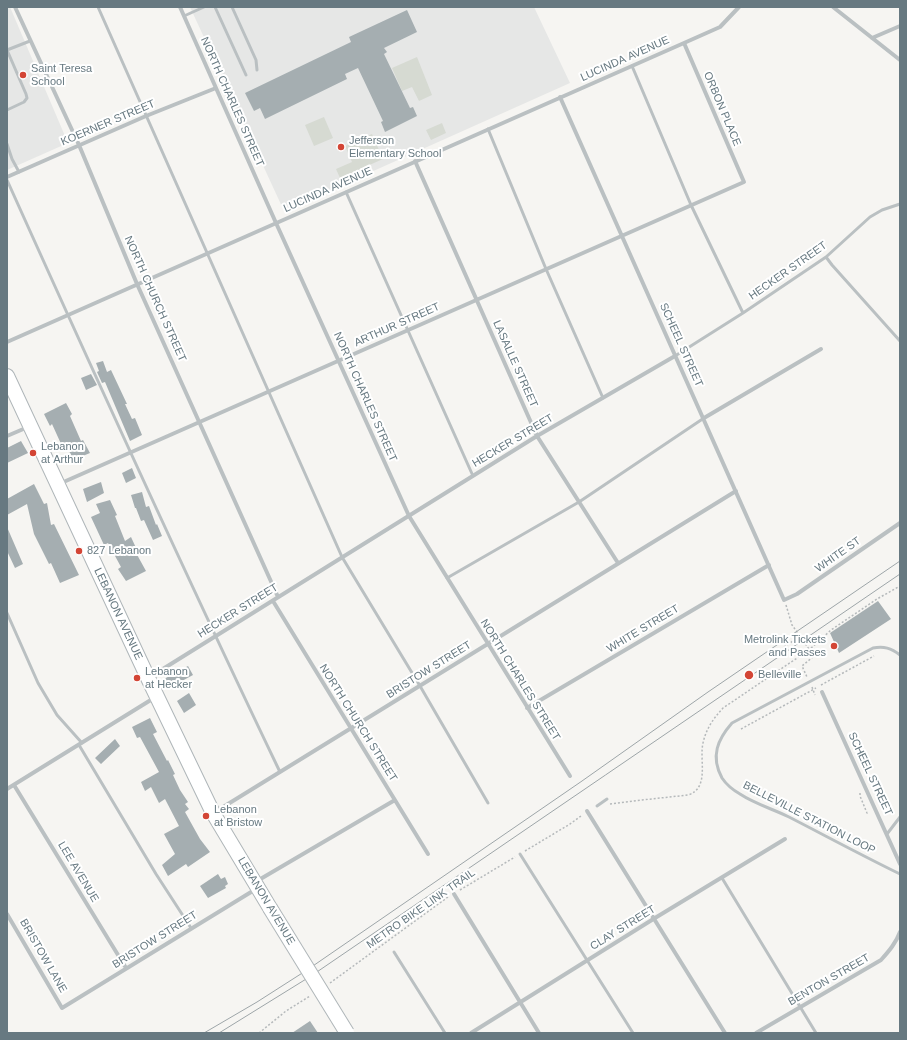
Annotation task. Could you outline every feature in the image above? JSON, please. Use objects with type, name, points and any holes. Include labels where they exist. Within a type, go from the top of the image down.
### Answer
[{"type":"main road","name":"LEBANON AVENUE","points":[[7,376],[156,697],[213,813],[347,1033]]},
{"type":"street","name":"NORTH CHURCH STREET","points":[[15,7],[79,145],[137,284],[278,597]]},
{"type":"street","name":"NORTH CHARLES STREET","points":[[180,7],[409,516],[570,776]]},
{"type":"street","name":"LUCINDA AVENUE","points":[[7,342],[720,27],[739,7]]},
{"type":"street","points":[[833,7],[900,60]]},
{"type":"street","points":[[872,38],[900,26]]},
{"type":"street","name":"ORBON PLACE","points":[[684,43],[744,182]]},
{"type":"street","name":"KOERNER STREET","points":[[7,177],[146,116],[216,88]]},
{"type":"street","name":"SCHEEL STREET","points":[[560,97],[784,600]]},
{"type":"street","name":"LASALLE STREET","points":[[415,161],[537,436],[618,563]]},
{"type":"street","name":"ARTHUR STREET","points":[[57,484],[744,182]]},
{"type":"street","points":[[704,418],[821,349]]},
{"type":"street","name":"HECKER STREET","points":[[148,678],[537,436],[675,356]]},
{"type":"street","points":[[7,436],[30,426]]},
{"type":"street","name":"BRISTOW STREET","points":[[213,813],[736,491]]},
{"type":"street","name":"WHITE ST","points":[[784,600],[797,594],[900,523]]},
{"type":"street","name":"WHITE STREET","points":[[527,708],[769,565]]},
{"type":"street","name":"NORTH CHURCH STREET","points":[[273,601],[428,854]]},
{"type":"street","name":"SCHEEL STREET","points":[[822,692],[900,864]]},
{"type":"street","points":[[7,789],[156,697]]},
{"type":"street","name":"LEE AVENUE","points":[[14,785],[126,968]]},
{"type":"street","name":"BRISTOW STREET","points":[[62,1008],[191,928],[256,885],[395,800]]},
{"type":"street","points":[[588,811],[725,1033]]},
{"type":"street","name":"CLAY STREET","points":[[471,1033],[785,839]]},
{"type":"street","points":[[454,894],[539,1033]]},
{"type":"street","name":"BRISTOW LANE","points":[[7,914],[62,1008]]},
{"type":"street","name":"BENTON STREET","points":[[756,1033],[881,960],[897,940],[900,932]]},
{"type":"lane","points":[[98,7],[342,557],[420,686],[488,803]]},
{"type":"lane","points":[[184,16],[204,7]]},
{"type":"lane","points":[[215,7],[246,74]]},
{"type":"lane","points":[[232,7],[256,60],[257,70]]},
{"type":"lane","points":[[7,110],[24,102],[27,98],[7,50],[30,40]]},
{"type":"lane","points":[[632,66],[691,205],[743,313]]},
{"type":"lane","points":[[488,129],[546,269],[603,398]]},
{"type":"lane","points":[[7,144],[12,159],[19,172]]},
{"type":"lane","points":[[7,180],[129,453],[214,636],[280,772]]},
{"type":"lane","points":[[346,192],[473,476]]},
{"type":"lane","name":"HECKER STREET","points":[[675,356],[743,313],[826,257],[870,217],[882,210],[900,204]]},
{"type":"lane","points":[[826,257],[900,341]]},
{"type":"lane","points":[[447,578],[579,502],[704,418]]},
{"type":"lane","points":[[7,613],[38,683],[57,715],[80,744],[156,874],[191,928]]},
{"type":"lane","name":"BELLEVILLE STATION LOOP","points":[[900,655],[882,646],[873,648],[732,723],[721,736],[717,751],[717,765],[722,778],[730,788],[740,795],[788,816],[900,874]]},
{"type":"lane","points":[[597,806],[607,799]]},
{"type":"lane","name":"BELLEVILLE STATION LOOP","points":[[887,834],[900,817]]},
{"type":"lane","points":[[520,854],[633,1033]]},
{"type":"lane","points":[[722,878],[816,1033]]},
{"type":"lane","points":[[394,952],[445,1033]]},
{"type":"path","points":[[784,600],[792,625],[803,641]]},
{"type":"path","points":[[784,647],[799,637]]},
{"type":"path","points":[[741,729],[874,656]]},
{"type":"path","name":"METRO BIKE LINK TRAIL","points":[[330,983],[454,894],[570,824],[588,811]]},
{"type":"path","points":[[259,1033],[286,1011],[313,995]]},
{"type":"shaded area","name":"Saint Teresa School","points":[[7,7],[10,7],[68,143],[7,170]]},
{"type":"shaded area","name":"Jefferson Elementary School","points":[[190,7],[534,7],[570,83],[284,211]]},
{"type":"shaded area","points":[[417,57],[432,95],[419,101],[412,87],[402,91],[392,68]]},
{"type":"shaded area","points":[[324,117],[333,138],[314,146],[305,125]]},
{"type":"shaded area","points":[[442,123],[446,133],[431,140],[426,130]]},
{"type":"shaded area","points":[[372,134],[383,159],[340,178],[336,169],[352,162],[345,146]]},
{"type":"building","name":"Jefferson Elementary School","points":[[407,10],[417,32],[384,48],[387,52],[384,54],[410,108],[413,107],[417,116],[385,132],[381,122],[383,121],[358,68],[345,74],[347,79],[265,119],[260,108],[254,111],[245,93],[351,42],[349,37]]},
{"type":"building","points":[[103,361],[107,372],[111,370],[127,404],[125,404],[132,419],[135,418],[142,435],[130,441],[105,382],[102,383],[97,372],[99,371],[96,363]]},
{"type":"building","points":[[91,374],[97,385],[86,390],[81,378]]},
{"type":"building","points":[[66,403],[72,414],[70,416],[81,441],[83,440],[90,453],[73,460],[66,444],[62,446],[52,424],[50,426],[44,414]]},
{"type":"building","points":[[21,441],[28,453],[7,463],[7,448]]},
{"type":"building","points":[[132,468],[136,478],[126,483],[122,473]]},
{"type":"building","points":[[101,482],[104,493],[87,502],[83,489]]},
{"type":"building","points":[[34,484],[44,504],[47,503],[51,525],[54,524],[79,575],[60,583],[51,563],[49,564],[34,534],[27,504],[7,515],[7,499]]},
{"type":"building","points":[[142,492],[146,507],[149,506],[162,536],[153,540],[144,520],[141,521],[131,495]]},
{"type":"building","points":[[110,500],[117,515],[115,516],[125,541],[131,537],[137,550],[135,551],[146,571],[126,581],[118,569],[121,567],[108,543],[104,545],[91,517],[100,513],[96,504]]},
{"type":"building","points":[[7,527],[23,564],[15,568],[7,551]]},
{"type":"building","points":[[878,601],[891,619],[839,653],[830,633]]},
{"type":"building","points":[[188,666],[193,675],[169,688],[164,679]]},
{"type":"building","points":[[189,693],[196,705],[184,713],[177,701]]},
{"type":"building","points":[[150,718],[157,732],[153,734],[175,774],[173,775],[180,790],[188,802],[185,804],[189,809],[185,812],[200,839],[210,852],[188,867],[186,864],[168,876],[162,865],[175,854],[164,834],[179,826],[165,799],[159,803],[151,787],[145,791],[141,782],[159,772],[140,737],[137,738],[132,727]]},
{"type":"building","points":[[115,739],[120,746],[101,764],[95,758]]},
{"type":"building","points":[[218,874],[221,879],[225,877],[228,884],[225,886],[226,888],[208,898],[200,886]]},
{"type":"building","points":[[310,1021],[318,1033],[292,1033]]},
{"type":"tram line","points":[[204,1033],[257,1002],[307,970],[900,561]]},
{"type":"tram line","points":[[219,1033],[311,976],[900,574]]},
{"type":"place","name":"Saint Teresa School","points":[[23,75]]},
{"type":"place","name":"Jefferson Elementary School","points":[[341,147]]},
{"type":"place","name":"Lebanon at Arthur","points":[[33,453]]},
{"type":"place","name":"827 Lebanon","points":[[79,551]]},
{"type":"place","name":"Metrolink Tickets and Passes","points":[[834,646]]},
{"type":"place","name":"Belleville","points":[[749,675]]},
{"type":"place","name":"Lebanon at Hecker","points":[[137,678]]},
{"type":"place","name":"Lebanon at Bristow","points":[[206,816]]}]
